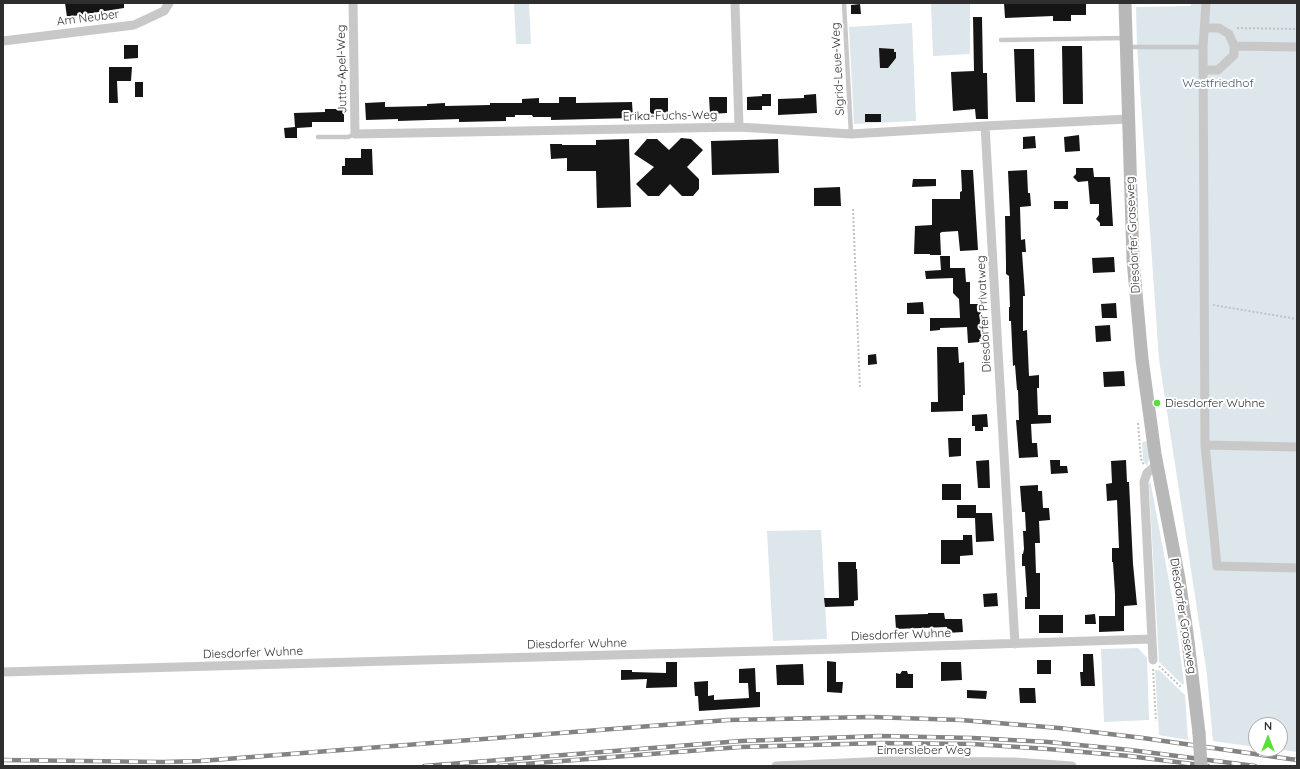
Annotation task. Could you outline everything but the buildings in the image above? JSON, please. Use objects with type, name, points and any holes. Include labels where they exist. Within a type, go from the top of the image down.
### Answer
[{"type":"main road","name":"Diesdorfer Graseweg","points":[[1124,3],[1136,298],[1146,386],[1151,467],[1185,618],[1199,733],[1201,766]]},
{"type":"street","name":"Am Neuber","points":[[3,40],[134,24],[164,11],[169,3]]},
{"type":"street","name":"Jutta-Apel-Weg","points":[[353,3],[355,134]]},
{"type":"street","points":[[735,3],[739,127]]},
{"type":"street","points":[[1206,3],[1204,47],[1205,445],[1217,566],[1297,568]]},
{"type":"street","points":[[1204,70],[1218,70],[1234,55],[1234,46],[1229,34],[1219,28],[1205,28]]},
{"type":"street","points":[[1234,46],[1297,47]]},
{"type":"street","points":[[985,126],[1128,119]]},
{"type":"street","name":"Erika-Fuchs-Weg","points":[[355,134],[739,127],[851,134],[985,126]]},
{"type":"street","name":"Diesdorfer Privatweg","points":[[985,126],[1015,644]]},
{"type":"street","points":[[1205,445],[1297,447]]},
{"type":"street","points":[[1151,467],[1153,468],[1147,473],[1144,482],[1153,660]]},
{"type":"street","name":"Diesdorfer Wuhne","points":[[3,672],[1152,639]]},
{"type":"street","name":"Eimersleber Weg","points":[[776,766],[1016,762],[1072,766]]},
{"type":"lane","name":"Sigrid-Leue-Weg","points":[[844,3],[851,134]]},
{"type":"lane","points":[[1001,40],[1125,42],[1204,47]]},
{"type":"lane","points":[[318,137],[348,137],[355,134]]},
{"type":"path","points":[[1219,28],[1297,29]]},
{"type":"path","points":[[853,209],[860,389]]},
{"type":"path","points":[[1205,304],[1297,320]]},
{"type":"path","points":[[1138,422],[1141,459],[1151,467]]},
{"type":"path","points":[[1153,660],[1156,721]]},
{"type":"path","points":[[1160,667],[1182,688]]},
{"type":"green space","points":[[514,3],[529,3],[531,44],[516,44]]},
{"type":"green space","points":[[931,3],[970,3],[970,54],[933,56]]},
{"type":"green space","name":"Westfriedhof","points":[[1191,3],[1297,3],[1297,752],[1288,751],[1288,717],[1248,717],[1248,746],[1213,741],[1207,675],[1159,359],[1137,47],[1136,7],[1191,6]]},
{"type":"green space","points":[[912,23],[916,121],[854,124],[849,27]]},
{"type":"green space","points":[[1147,441],[1150,456],[1147,466],[1143,460],[1142,442]]},
{"type":"green space","points":[[1150,480],[1174,608],[1184,683],[1183,685],[1159,662],[1149,485]]},
{"type":"green space","points":[[821,530],[827,639],[773,641],[767,531]]},
{"type":"green space","points":[[1138,648],[1147,658],[1149,720],[1104,722],[1101,649]]},
{"type":"green space","points":[[1155,670],[1159,670],[1185,695],[1188,740],[1159,735]]},
{"type":"railway","points":[[3,760],[200,761],[728,720],[870,717],[961,720],[1059,728],[1143,738],[1297,760]]},
{"type":"railway","points":[[424,766],[741,741],[880,736],[973,738],[1048,742],[1130,750],[1255,766]]},
{"type":"railway","points":[[499,766],[740,747],[880,743],[973,744],[1048,749],[1129,756],[1208,766]]},
{"type":"place","name":"Diesdorfer Wuhne","points":[[1157,403]]}]
